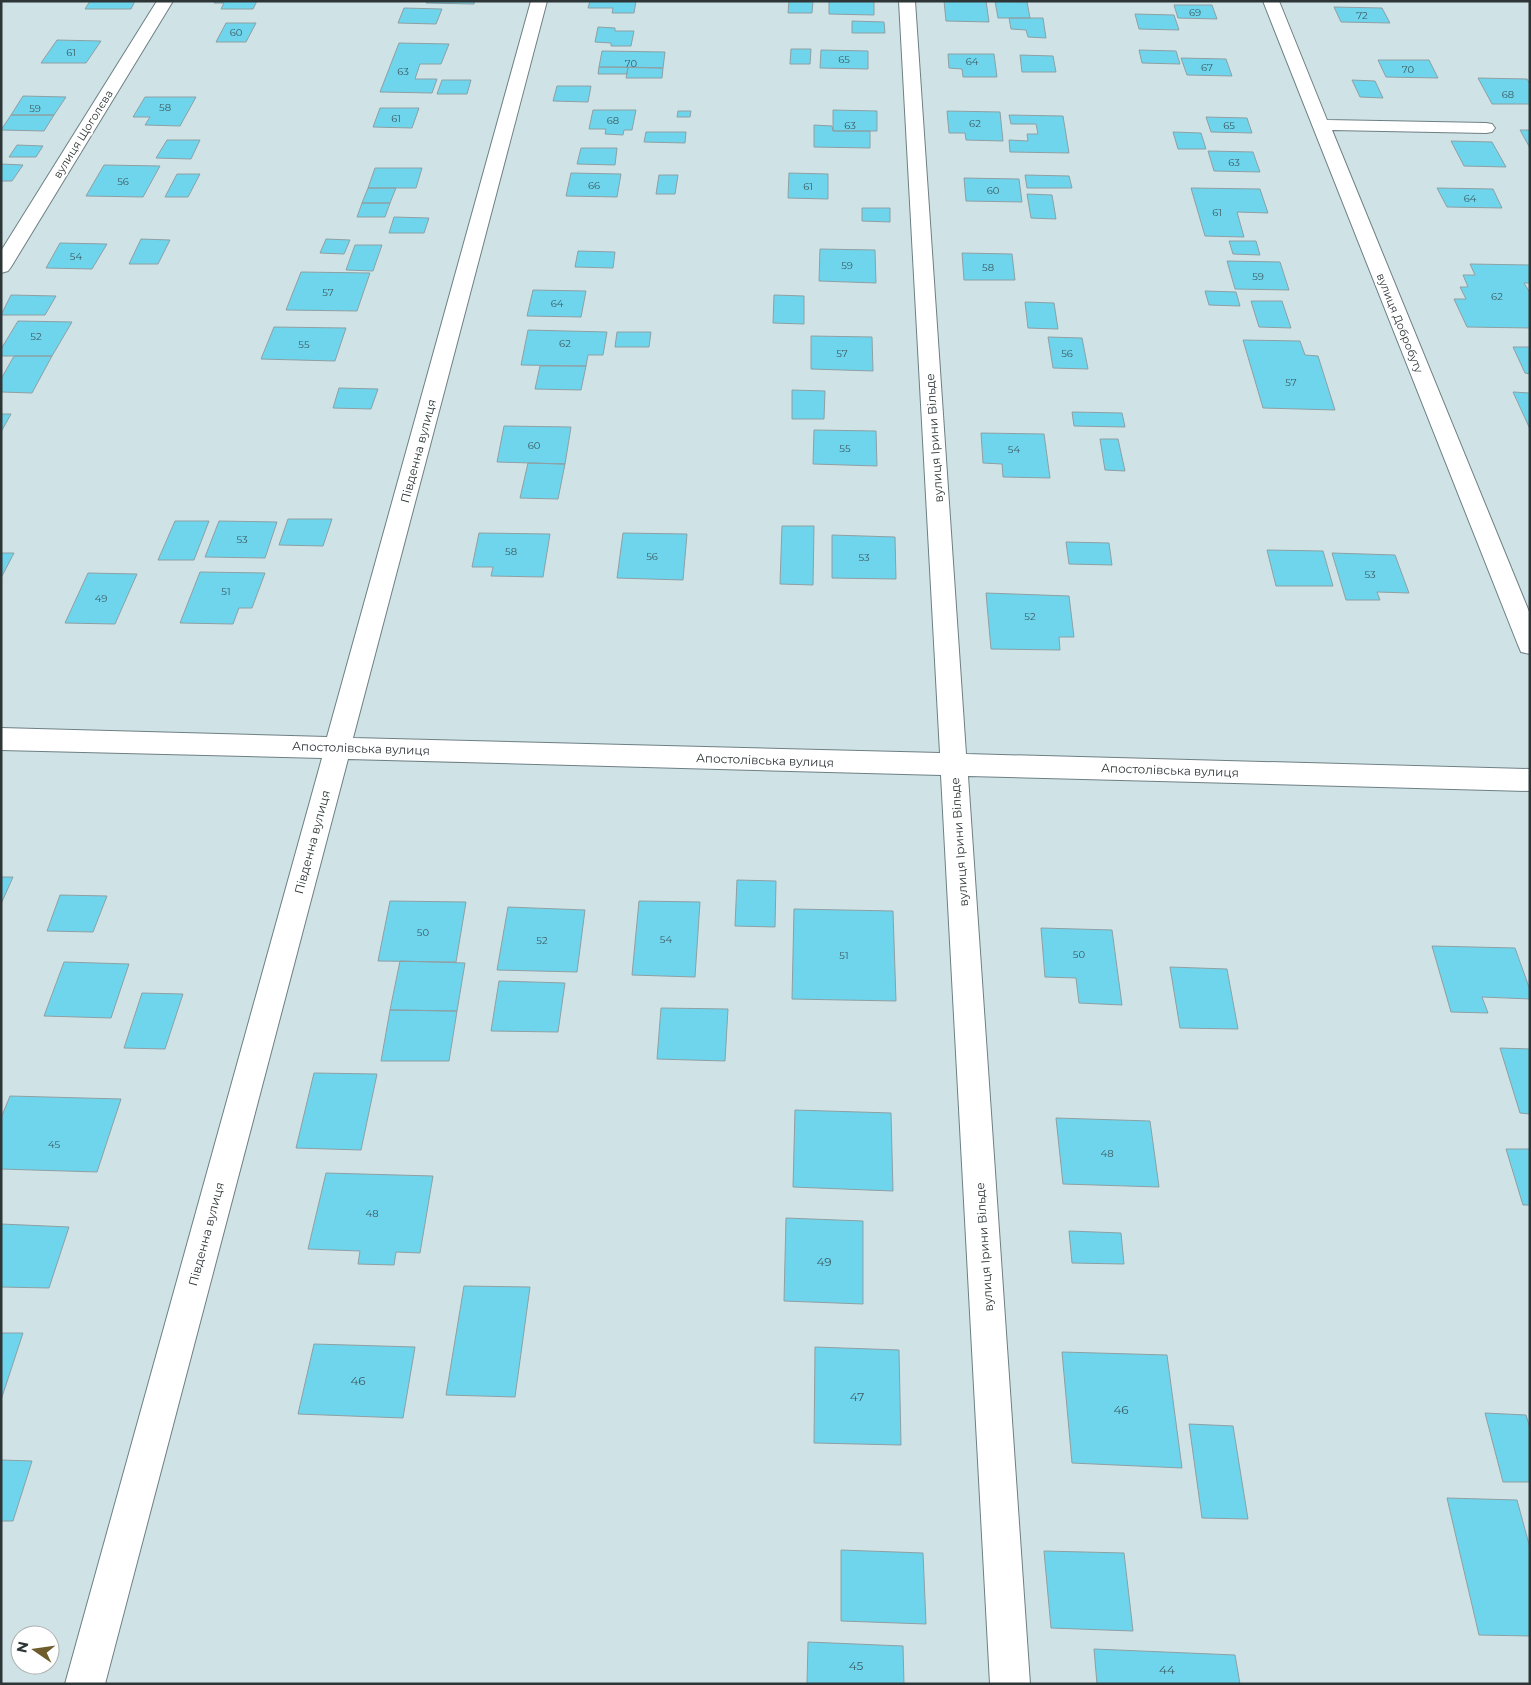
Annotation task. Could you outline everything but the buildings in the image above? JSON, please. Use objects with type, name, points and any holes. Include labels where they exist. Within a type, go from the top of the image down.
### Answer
[{"type":"street","name":"вулиця Щоголєва","points":[[1,267],[165,1]]},
{"type":"street","name":"Південна вулиця","points":[[85,1684],[539,1]]},
{"type":"street","name":"вулиця Ірини Вільде","points":[[907,1],[1010,1684]]},
{"type":"street","name":"вулиця Добробуту","points":[[1271,1],[1530,645]]},
{"type":"street","points":[[1321,125],[1486,128]]},
{"type":"street","name":"Апостолівська вулиця","points":[[1,739],[1530,780]]}]
